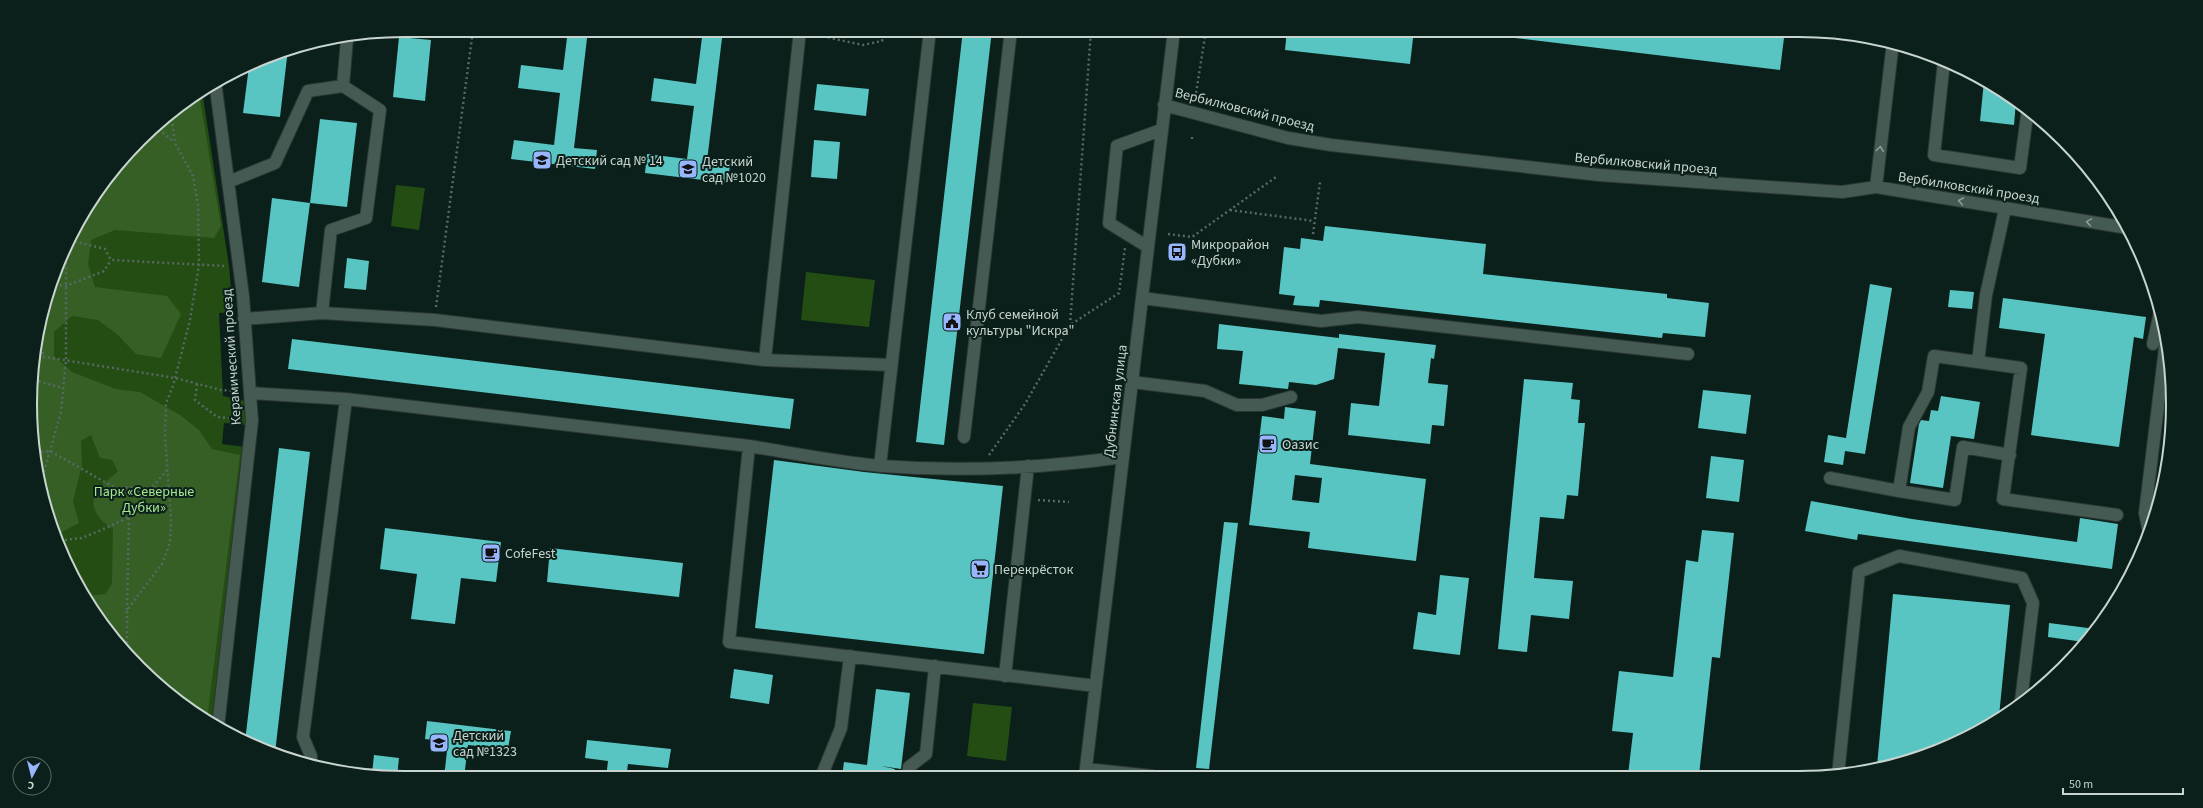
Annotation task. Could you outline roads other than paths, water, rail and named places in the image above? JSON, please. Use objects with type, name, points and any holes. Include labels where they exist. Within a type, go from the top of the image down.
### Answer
[{"type":"street","points":[[766,360],[799,37]]},
{"type":"street","points":[[880,466],[929,37]]},
{"type":"street","points":[[964,437],[1010,37]]},
{"type":"street","name":"Дубнинская улица","points":[[1086,771],[1173,37]]},
{"type":"street","points":[[342,86],[347,42]]},
{"type":"street","points":[[1876,187],[1892,50]]},
{"type":"street","points":[[1943,67],[1934,155],[2020,168],[2027,117]]},
{"type":"street","points":[[228,182],[275,163],[308,91],[342,86],[380,110],[366,218],[331,230],[322,313]]},
{"type":"street","name":"Керамический проезд","points":[[216,89],[239,266],[251,393],[252,421],[219,721]]},
{"type":"street","name":"Вербилковский проезд","points":[[1164,105],[1288,138],[1518,167],[1599,175],[1842,192],[1876,187],[2120,227]]},
{"type":"street","points":[[1148,247],[1109,223],[1117,146],[1161,130]]},
{"type":"street","points":[[1978,362],[1986,295],[2005,209]]},
{"type":"street","points":[[1142,298],[1321,321],[1358,317],[1688,354]]},
{"type":"street","points":[[244,319],[322,313],[435,320],[766,360],[891,365]]},
{"type":"street","points":[[2153,344],[2157,325]]},
{"type":"street","points":[[1898,491],[1909,427],[1928,392],[1934,356],[2021,368],[2003,499],[2117,515]]},
{"type":"street","points":[[2147,522],[2145,513],[2163,361]]},
{"type":"street","points":[[1132,382],[1205,391],[1237,405],[1262,405],[1291,397]]},
{"type":"street","points":[[251,393],[346,399],[749,446],[880,466],[937,468],[1028,466],[1073,464],[1123,457]]},
{"type":"street","points":[[311,758],[302,737],[346,399]]},
{"type":"street","points":[[749,446],[729,642],[1096,686]]},
{"type":"street","points":[[1830,478],[1955,500],[1963,447],[2010,455]]},
{"type":"street","points":[[1005,676],[1028,466]]},
{"type":"street","points":[[1839,769],[1859,572],[1899,556],[2022,578],[2033,603],[2022,695]]},
{"type":"street","points":[[823,771],[841,728],[850,656]]},
{"type":"street","points":[[909,771],[909,767],[926,754],[935,666]]},
{"type":"place","name":"Детский сад № 14","points":[[542,160]]},
{"type":"place","name":"Детский сад №1020","points":[[688,169]]},
{"type":"place","name":"Микрорайон «Дубки»","points":[[1177,252]]},
{"type":"place","name":"Клуб семейной культуры \"Искра\"","points":[[952,322]]},
{"type":"place","name":"Оазис","points":[[1268,444]]},
{"type":"place","name":"CofeFest","points":[[491,553]]},
{"type":"place","name":"Перекрёсток","points":[[980,569]]},
{"type":"place","name":"Детский сад №1323","points":[[439,743]]},
{"type":"park label","name":"Парк «Северные Дубки»","points":[[144,500]]}]
